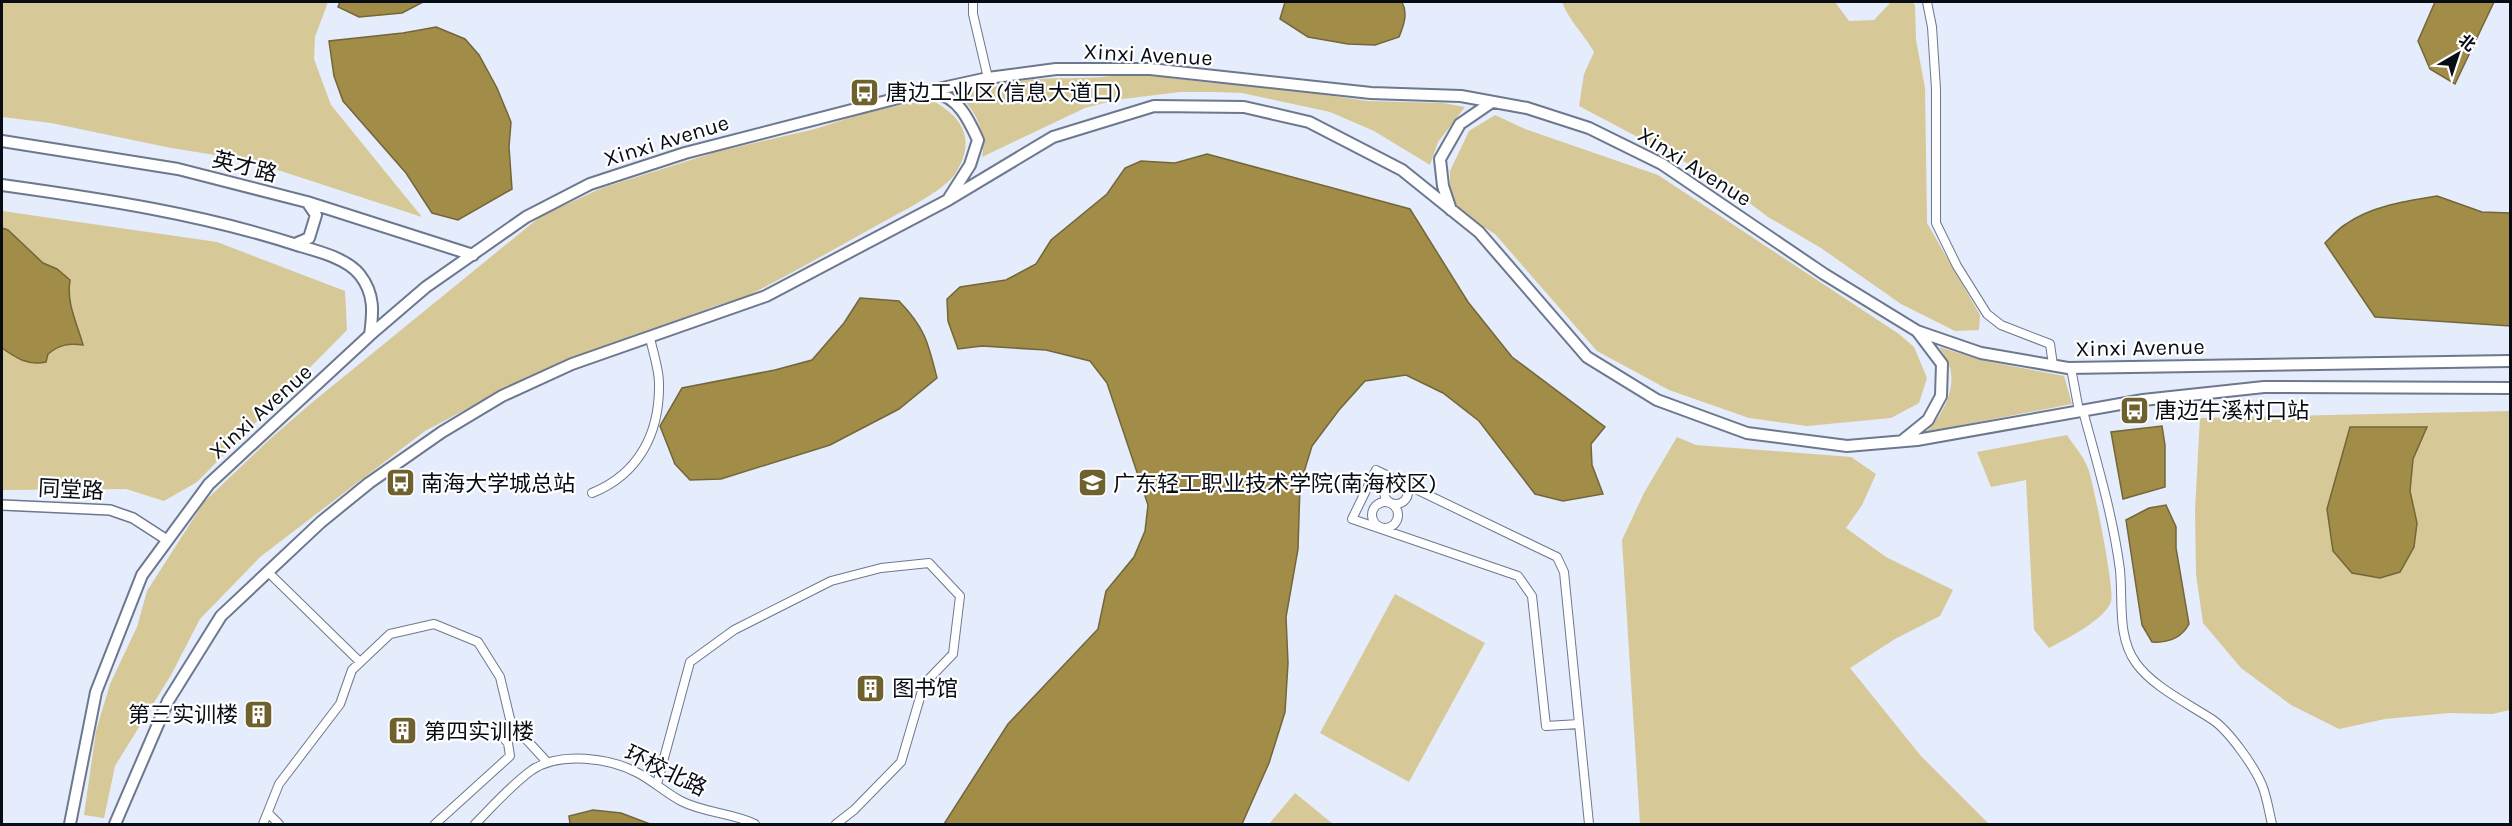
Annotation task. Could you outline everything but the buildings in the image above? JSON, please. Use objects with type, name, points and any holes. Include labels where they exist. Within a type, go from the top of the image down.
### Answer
[{"type":"main road","name":"Xinxi Avenue","points":[[70,825],[96,692],[142,575],[209,484],[370,335],[426,287],[526,217],[590,184],[685,153],[988,78],[1056,69],[1150,69],[1371,93],[1461,96],[1527,108],[1589,128],[1662,164],[1824,274],[1917,331],[1981,353],[2071,368],[2511,361]]},
{"type":"main road","points":[[925,92],[947,94],[966,115],[978,140],[970,165],[948,200]]},
{"type":"main road","points":[[1452,210],[1443,186],[1440,159],[1460,124],[1492,102]]},
{"type":"main road","points":[[115,825],[168,701],[220,616],[321,522],[369,483],[442,432],[502,396],[572,364],[766,296],[948,200],[1053,136],[1154,106],[1244,107],[1309,122],[1402,170],[1479,232],[1587,357],[1657,400],[1747,433],[1847,446],[1901,441],[2143,400],[2264,387],[2511,388]]},
{"type":"main road","name":"英才路","points":[[2,141],[178,169],[307,202],[472,255]]},
{"type":"main road","points":[[2,185],[120,202],[262,233],[333,256],[359,273],[370,291],[374,307],[370,335]]},
{"type":"main road","points":[[295,244],[309,238],[314,224],[316,215],[307,202]]},
{"type":"main road","points":[[1901,441],[1928,420],[1941,396],[1942,364],[1917,331]]},
{"type":"street","points":[[974,2],[973,14],[988,78]]},
{"type":"street","points":[[1927,2],[1932,27],[1936,88],[1936,223],[1957,266],[1987,314],[2001,325],[2050,344],[2053,365]]},
{"type":"street","points":[[592,493],[610,486],[642,454],[656,425],[660,381],[650,338]]},
{"type":"street","points":[[2071,368],[2081,411],[2104,486],[2120,571],[2121,609],[2127,644],[2136,664],[2168,692],[2215,721],[2232,737],[2262,785],[2272,825]]},
{"type":"street","points":[[1579,724],[1546,726],[1532,596],[1518,576],[1352,519],[1376,470],[1557,557],[1564,572],[1589,825]]},
{"type":"street","points":[[1390,503],[1381,502],[1372,511],[1373,520],[1379,527],[1387,528],[1397,521],[1397,508],[1390,503],[1384,493],[1386,485],[1393,480],[1401,481],[1406,486],[1407,497],[1401,503],[1390,503]]},
{"type":"street","name":"同堂路","points":[[2,505],[110,510],[133,518],[168,540]]},
{"type":"street","points":[[657,784],[690,662],[734,630],[831,581],[881,568],[929,564],[960,596],[953,654],[924,684],[901,762],[836,825]]},
{"type":"street","points":[[268,572],[360,662]]},
{"type":"street","points":[[264,825],[279,784],[340,704],[352,670],[390,634],[434,624],[478,642],[500,677],[511,723],[547,762]]},
{"type":"street","points":[[435,825],[510,756],[508,743],[498,732],[511,723]]},
{"type":"street","name":"环校北路","points":[[475,825],[505,793],[532,770],[547,762],[585,758],[614,763],[657,784],[681,801],[756,825]]},
{"type":"street","points":[[268,813],[279,825]]},
{"type":"shaded area","points":[[2,2],[328,2],[315,37],[314,59],[331,105],[422,217],[247,160],[171,148],[51,123],[2,117]]},
{"type":"shaded area","points":[[340,2],[423,2],[402,13],[359,17],[338,7]]},
{"type":"shaded area","points":[[1285,2],[1402,2],[1405,19],[1399,37],[1375,45],[1348,44],[1308,37],[1280,19]]},
{"type":"shaded area","points":[[1562,2],[1835,2],[1849,21],[1874,20],[1891,2],[1912,2],[1915,5],[1916,40],[1925,88],[1927,223],[1980,315],[1979,330],[1955,331],[1901,304],[1821,248],[1768,217],[1719,180],[1579,106],[1584,74],[1594,52]]},
{"type":"shaded area","points":[[2435,2],[2494,2],[2455,84],[2430,69],[2418,41]]},
{"type":"shaded area","points":[[436,27],[465,39],[479,55],[497,88],[511,122],[509,147],[512,189],[458,220],[432,213],[406,173],[343,101],[334,76],[329,41]]},
{"type":"shaded area","points":[[1153,76],[1213,83],[1244,83],[1368,101],[1443,103],[1465,107],[1438,142],[1430,165],[1374,131],[1330,112],[1242,93],[1215,92],[1180,92],[1115,100],[1085,108],[982,157],[983,139],[978,121],[969,106],[956,93],[1011,82]]},
{"type":"shaded area","points":[[935,102],[954,116],[964,133],[966,142],[965,152],[955,174],[933,194],[745,297],[715,306],[529,376],[425,431],[260,557],[200,619],[171,675],[115,766],[104,818],[84,815],[96,731],[110,684],[137,627],[147,591],[204,502],[309,405],[541,216],[602,188],[716,152],[815,129],[864,113],[910,103]]},
{"type":"shaded area","points":[[1495,115],[1525,129],[1658,175],[1899,334],[1914,347],[1927,378],[1919,403],[1891,418],[1807,426],[1749,418],[1669,390],[1597,351],[1495,234],[1450,206],[1450,171],[1469,131]]},
{"type":"shaded area","points":[[1207,154],[1410,209],[1468,302],[1512,357],[1605,427],[1591,444],[1592,465],[1603,494],[1563,501],[1535,494],[1479,421],[1443,393],[1406,375],[1365,381],[1339,410],[1312,446],[1300,485],[1298,549],[1286,617],[1288,663],[1285,712],[1269,763],[1242,824],[944,824],[1008,724],[1098,629],[1106,591],[1134,557],[1145,531],[1148,505],[1107,383],[1090,361],[1046,350],[982,346],[958,349],[948,321],[947,299],[960,287],[1006,280],[1036,264],[1051,240],[1107,194],[1125,168],[1141,161],[1175,163]]},
{"type":"shaded area","points":[[2437,196],[2482,212],[2510,213],[2510,326],[2375,317],[2325,243],[2343,226],[2367,213],[2390,205]]},
{"type":"shaded area","points":[[2,211],[217,242],[345,291],[347,330],[197,482],[164,501],[126,489],[2,490]]},
{"type":"shaded area","points":[[2,228],[8,230],[43,263],[57,269],[70,280],[71,305],[83,345],[60,347],[48,354],[46,362],[40,363],[22,360],[2,348]]},
{"type":"shaded area","points":[[860,298],[899,301],[915,319],[924,336],[937,378],[899,409],[830,445],[721,479],[690,480],[675,464],[660,426],[682,388],[775,370],[812,360],[844,323]]},
{"type":"shaded area","points":[[1939,347],[1985,361],[2064,376],[2072,404],[1926,432],[1942,411],[1951,385],[1950,368]]},
{"type":"shaded area","points":[[2510,411],[2510,710],[2492,714],[2449,713],[2385,719],[2339,729],[2291,705],[2241,668],[2203,623],[2196,574],[2195,510],[2200,418]]},
{"type":"shaded area","points":[[2162,426],[2165,445],[2165,487],[2123,499],[2111,432]]},
{"type":"shaded area","points":[[2350,427],[2427,427],[2413,459],[2410,491],[2417,523],[2414,547],[2400,572],[2380,578],[2352,573],[2333,551],[2327,509]]},
{"type":"shaded area","points":[[2067,435],[2089,471],[2107,559],[2111,602],[2092,623],[2049,648],[2034,630],[2026,480],[1991,487],[1977,452]]},
{"type":"shaded area","points":[[1677,437],[1696,445],[1851,457],[1876,474],[1862,505],[1846,528],[1886,557],[1953,590],[1940,616],[1895,639],[1850,668],[1921,756],[1989,824],[1640,824],[1622,540],[1644,493]]},
{"type":"shaded area","points":[[2166,505],[2176,527],[2176,548],[2189,624],[2178,637],[2163,642],[2152,642],[2142,625],[2126,520],[2149,508]]},
{"type":"shaded area","points":[[1395,594],[1485,643],[1409,782],[1320,733]]},
{"type":"shaded area","points":[[1295,793],[1333,824],[1269,824]]},
{"type":"shaded area","points":[[593,810],[621,813],[650,824],[570,824],[569,816]]},
{"type":"place","name":"唐边工业区(信息大道口)","points":[[865,92]]},
{"type":"place","name":"唐边牛溪村口站","points":[[2134,410]]},
{"type":"place","name":"南海大学城总站","points":[[400,483]]},
{"type":"place","name":"广东轻工职业技术学院(南海校区)","points":[[1092,483]]},
{"type":"place","name":"图书馆","points":[[871,688]]},
{"type":"place","name":"第三实训楼","points":[[259,714]]},
{"type":"place","name":"第四实训楼","points":[[403,731]]}]
